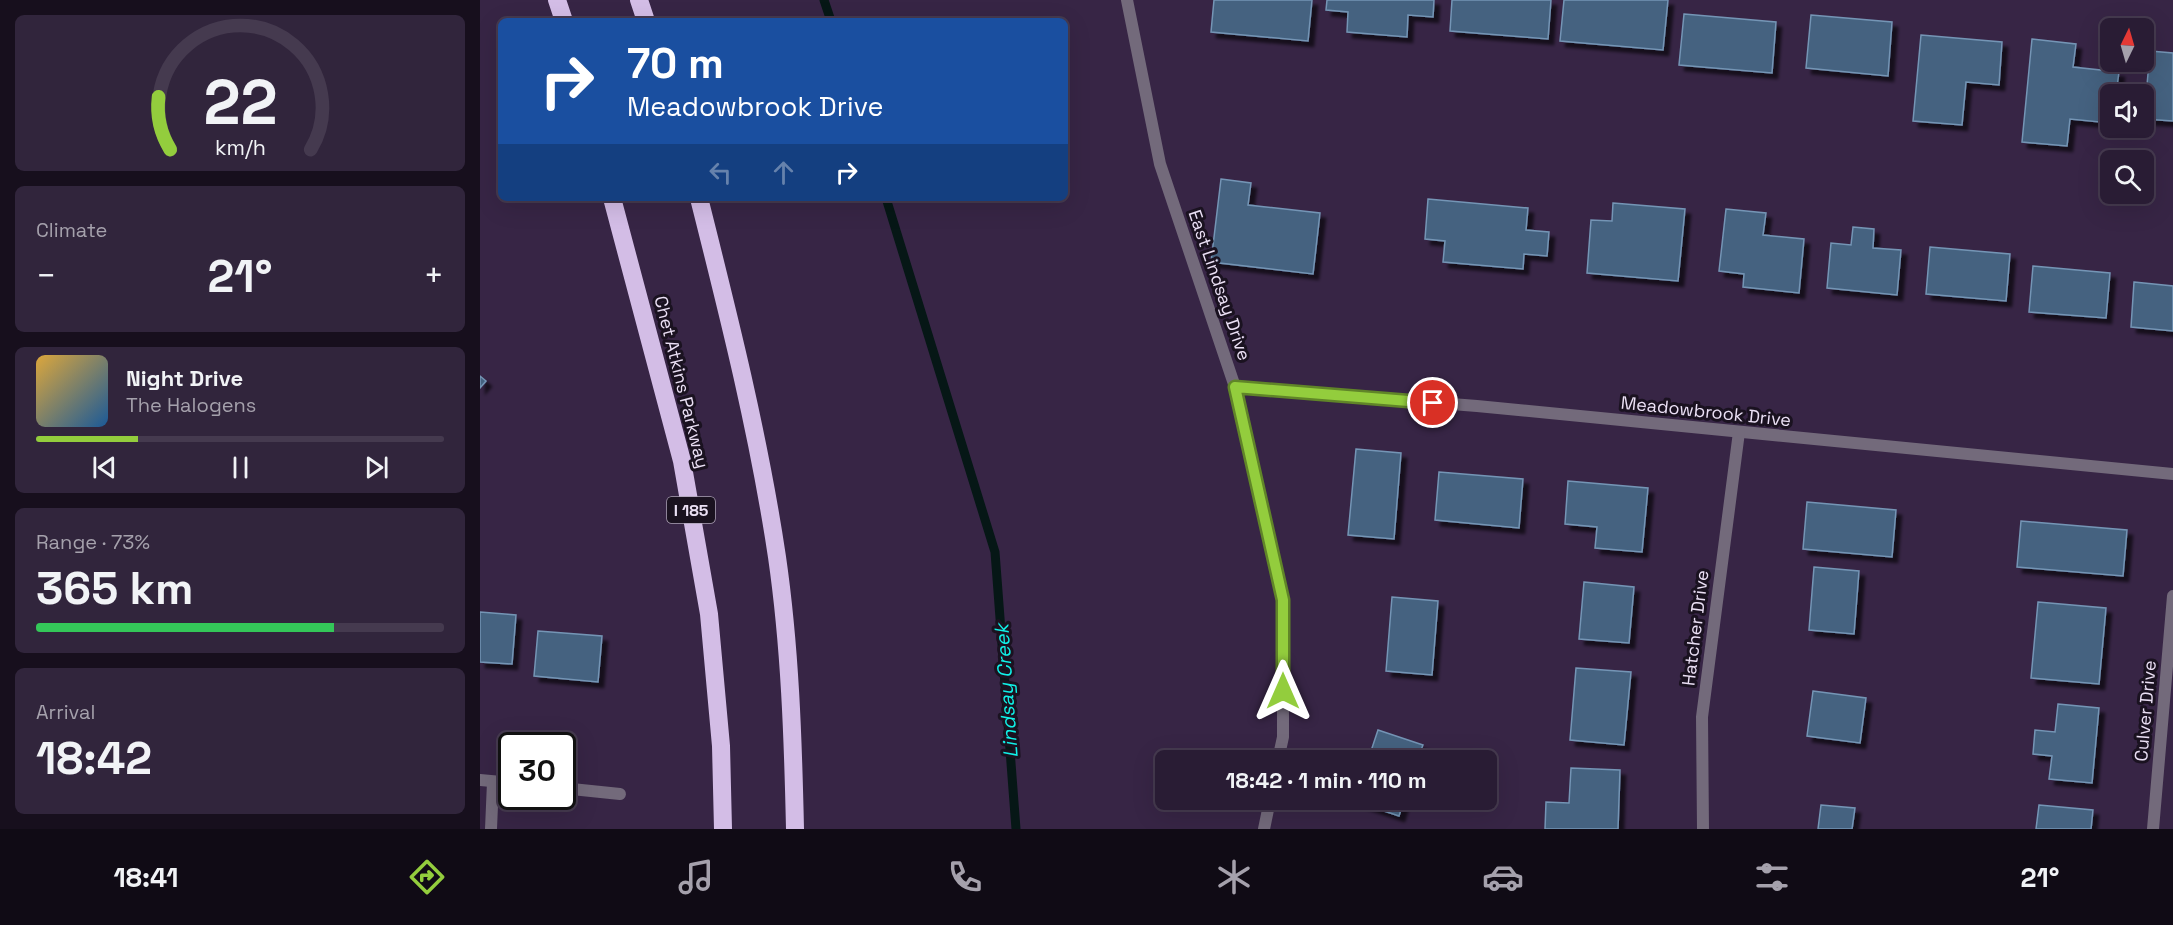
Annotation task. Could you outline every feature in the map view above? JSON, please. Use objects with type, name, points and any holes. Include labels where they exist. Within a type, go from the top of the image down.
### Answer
[{"type":"highway","points":[[557,0],[563,18]]},
{"type":"highway","points":[[639,0],[645,18]]},
{"type":"highway","name":"Chet Atkins Parkway","points":[[613,201],[682,461],[709,614],[720,746],[723,829]]},
{"type":"highway","points":[[700,201],[748,395],[777,558],[793,728],[795,829]]},
{"type":"street","name":"East Lindsay Drive","points":[[1127,0],[1160,164],[1235,387],[1283,600],[1283,737],[1280,750]]},
{"type":"street","name":"Meadowbrook Drive","points":[[1235,387],[1489,407],[2173,474]]},
{"type":"street","name":"Hatcher Drive","points":[[1703,829],[1702,717],[1739,432]]},
{"type":"street","name":"Culver Drive","points":[[2153,829],[2173,596]]},
{"type":"street","points":[[480,780],[498,782]]},
{"type":"street","points":[[491,829],[493,782]]},
{"type":"street","points":[[576,789],[620,794]]},
{"type":"street","points":[[1264,829],[1268,810]]},
{"type":"building","points":[[1214,0],[1312,0],[1308,41],[1211,32]]},
{"type":"building","points":[[1327,0],[1434,0],[1433,17],[1408,15],[1407,37],[1347,32],[1348,12],[1326,10]]},
{"type":"building","points":[[1452,0],[1551,0],[1548,39],[1450,31]]},
{"type":"building","points":[[1564,0],[1668,0],[1663,50],[1560,41]]},
{"type":"building","points":[[1684,14],[1776,22],[1772,73],[1679,65]]},
{"type":"building","points":[[1811,15],[1892,22],[1888,76],[1806,68]]},
{"type":"building","points":[[1921,35],[2002,42],[1999,85],[1966,82],[1962,125],[1913,121]]},
{"type":"building","points":[[2032,39],[2076,44],[2073,67],[2100,70],[2100,72],[2119,72],[2117,84],[2100,84],[2100,122],[2070,119],[2067,146],[2022,142]]},
{"type":"building","points":[[2154,51],[2173,53],[2173,121],[2154,120],[2154,84],[2147,84],[2148,72],[2154,72]]},
{"type":"building","points":[[1221,179],[1251,183],[1248,205],[1320,213],[1313,274],[1211,262]]},
{"type":"building","points":[[1428,199],[1528,208],[1526,230],[1549,232],[1547,256],[1524,254],[1523,269],[1443,262],[1445,241],[1425,239]]},
{"type":"building","points":[[1613,203],[1685,209],[1678,281],[1587,273],[1591,220],[1612,221]]},
{"type":"building","points":[[1726,209],[1766,213],[1763,235],[1804,239],[1799,293],[1743,287],[1744,274],[1719,271]]},
{"type":"building","points":[[1853,227],[1874,229],[1873,248],[1901,250],[1897,295],[1827,288],[1831,243],[1851,245]]},
{"type":"building","points":[[1930,247],[2010,254],[2006,301],[1926,294]]},
{"type":"building","points":[[2033,266],[2110,273],[2106,318],[2029,312]]},
{"type":"building","points":[[2134,282],[2173,286],[2173,331],[2131,327]]},
{"type":"building","points":[[480,376],[486,381],[480,388]]},
{"type":"building","points":[[1356,449],[1401,453],[1394,539],[1348,535]]},
{"type":"building","points":[[1439,472],[1523,479],[1519,528],[1435,520]]},
{"type":"building","points":[[1568,481],[1648,488],[1642,552],[1595,548],[1597,527],[1565,524]]},
{"type":"building","points":[[1807,502],[1896,510],[1892,557],[1803,549]]},
{"type":"building","points":[[2021,521],[2127,530],[2123,576],[2017,567]]},
{"type":"building","points":[[1814,567],[1859,571],[1854,634],[1809,630]]},
{"type":"building","points":[[1584,582],[1634,587],[1629,643],[1579,639]]},
{"type":"building","points":[[1392,597],[1438,601],[1432,675],[1386,671]]},
{"type":"building","points":[[2038,602],[2106,608],[2099,684],[2031,678]]},
{"type":"building","points":[[480,612],[516,615],[512,664],[480,662]]},
{"type":"building","points":[[538,631],[602,636],[598,682],[534,676]]},
{"type":"building","points":[[1576,668],[1631,672],[1624,745],[1570,740]]},
{"type":"building","points":[[1813,691],[1866,698],[1860,743],[1807,736]]},
{"type":"building","points":[[2058,704],[2099,708],[2092,783],[2049,779],[2052,756],[2033,754],[2035,730],[2055,732]]},
{"type":"building","points":[[1378,730],[1423,745],[1421,750],[1371,750]]},
{"type":"building","points":[[1571,768],[1620,770],[1618,829],[1545,829],[1546,802],[1569,803]]},
{"type":"building","points":[[1821,805],[1855,808],[1852,829],[1818,829]]},
{"type":"building","points":[[2039,805],[2093,810],[2091,829],[2036,829]]},
{"type":"building","points":[[1381,810],[1401,810],[1399,816]]},
{"type":"waterway","points":[[824,0],[830,18]]},
{"type":"waterway","name":"Lindsay Creek","points":[[887,201],[995,552],[1016,829]]},
{"type":"route","points":[[1283,691],[1283,600],[1235,387],[1433,403]]}]
